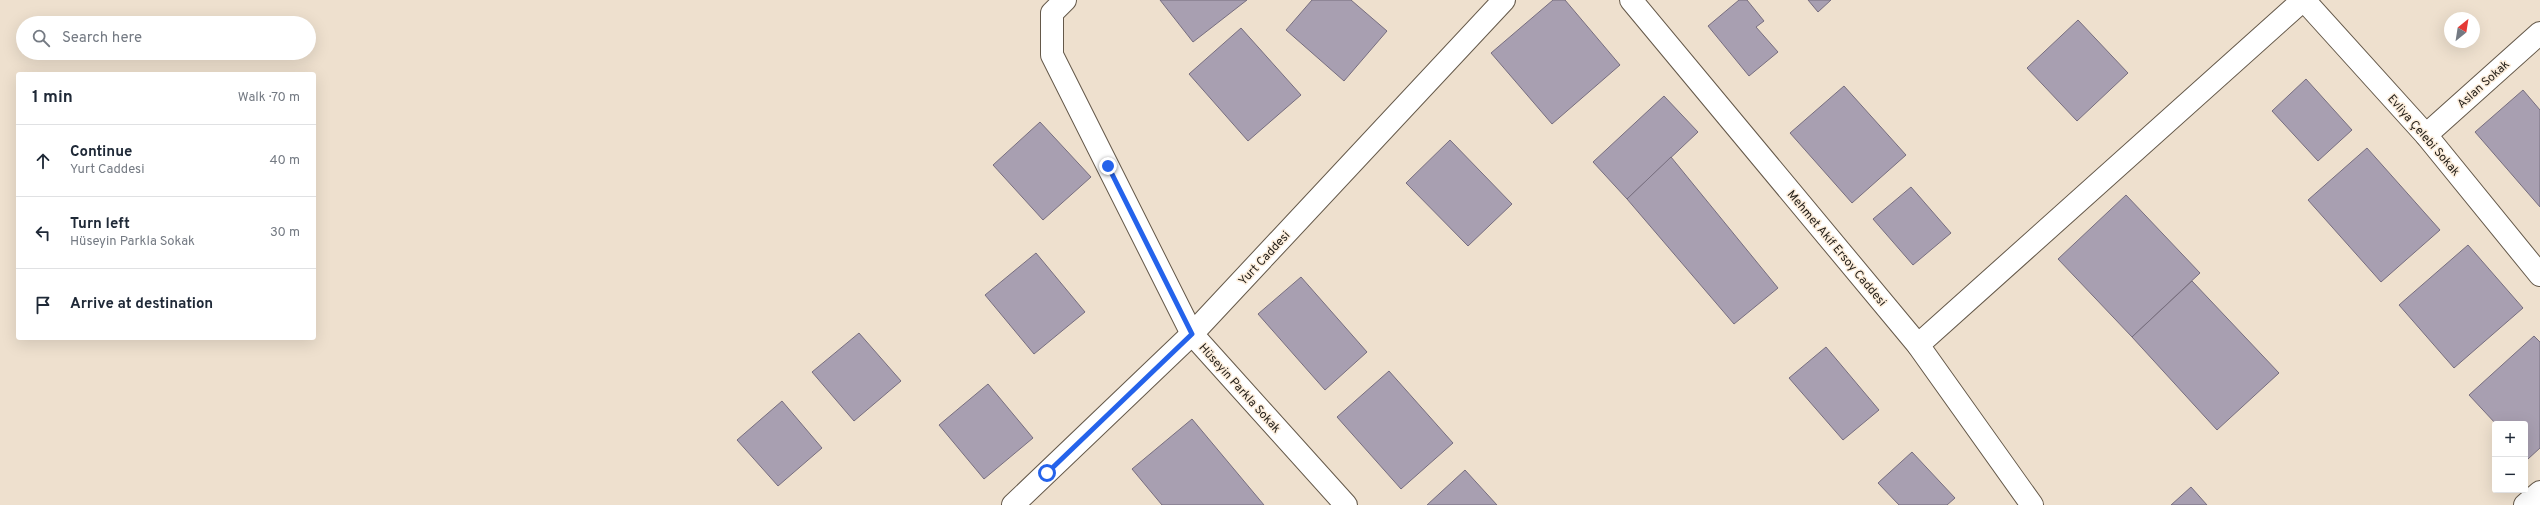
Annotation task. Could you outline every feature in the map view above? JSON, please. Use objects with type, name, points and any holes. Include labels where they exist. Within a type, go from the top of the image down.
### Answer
[{"type":"street","name":"Hüseyin Parkla Sokak","points":[[1065,0],[1052,12],[1052,55],[1192,334],[1346,505]]},
{"type":"street","name":"Yurt Caddesi","points":[[1013,505],[1192,334],[1504,0]]},
{"type":"street","name":"Mehmet Akif Ersoy Caddesi","points":[[1631,0],[1918,346],[2032,505]]},
{"type":"street","points":[[1918,346],[2303,0]]},
{"type":"street","name":"Evliya Çelebi Sokak","points":[[2303,0],[2426,136],[2540,275]]},
{"type":"street","name":"Aslan Sokak","points":[[2426,136],[2540,33]]},
{"type":"street","points":[[2525,505],[2540,492]]},
{"type":"building","points":[[1160,0],[1247,0],[1193,42]]},
{"type":"building","points":[[1312,0],[1351,0],[1387,31],[1344,81],[1286,30]]},
{"type":"building","points":[[1553,0],[1565,0],[1620,65],[1552,124],[1491,53]]},
{"type":"building","points":[[1739,0],[1747,0],[1764,21],[1756,27],[1778,52],[1749,76],[1708,26]]},
{"type":"building","points":[[1808,0],[1831,0],[1818,12]]},
{"type":"building","points":[[2078,20],[2128,73],[2077,121],[2027,68]]},
{"type":"building","points":[[1241,28],[1301,95],[1248,141],[1189,74]]},
{"type":"building","points":[[2306,79],[2352,130],[2318,161],[2272,111]]},
{"type":"building","points":[[1844,86],[1906,155],[1852,203],[1790,133]]},
{"type":"building","points":[[2523,90],[2540,110],[2540,207],[2475,132]]},
{"type":"building","points":[[1664,96],[1698,132],[1627,199],[1593,162]]},
{"type":"building","points":[[1040,122],[1091,177],[1043,220],[993,165]]},
{"type":"building","points":[[1450,140],[1512,204],[1468,246],[1406,183]]},
{"type":"building","points":[[2367,148],[2440,230],[2381,282],[2308,200]]},
{"type":"building","points":[[1671,157],[1778,288],[1734,324],[1627,199]]},
{"type":"building","points":[[1911,187],[1951,233],[1913,265],[1873,219]]},
{"type":"building","points":[[2126,195],[2200,273],[2132,337],[2058,259]]},
{"type":"building","points":[[2468,245],[2523,308],[2454,368],[2399,305]]},
{"type":"building","points":[[1036,253],[1085,312],[1034,354],[985,295]]},
{"type":"building","points":[[1301,277],[1367,352],[1325,390],[1258,314]]},
{"type":"building","points":[[2192,281],[2279,373],[2217,430],[2132,337]]},
{"type":"building","points":[[859,333],[901,381],[854,421],[812,372]]},
{"type":"building","points":[[2534,336],[2540,342],[2540,448],[2528,459],[2528,421],[2493,421],[2469,395]]},
{"type":"building","points":[[1826,347],[1879,410],[1843,440],[1789,378]]},
{"type":"building","points":[[1389,371],[1453,443],[1401,489],[1337,417]]},
{"type":"building","points":[[988,384],[1033,438],[984,479],[939,425]]},
{"type":"building","points":[[782,401],[822,448],[778,486],[737,440]]},
{"type":"building","points":[[1192,419],[1264,505],[1162,505],[1132,469]]},
{"type":"building","points":[[1912,452],[1955,498],[1947,505],[1899,505],[1878,483]]},
{"type":"building","points":[[1465,470],[1497,505],[1427,505]]},
{"type":"building","points":[[2191,487],[2207,505],[2171,505]]},
{"type":"route","points":[[1047,473],[1192,334],[1108,166]]}]
